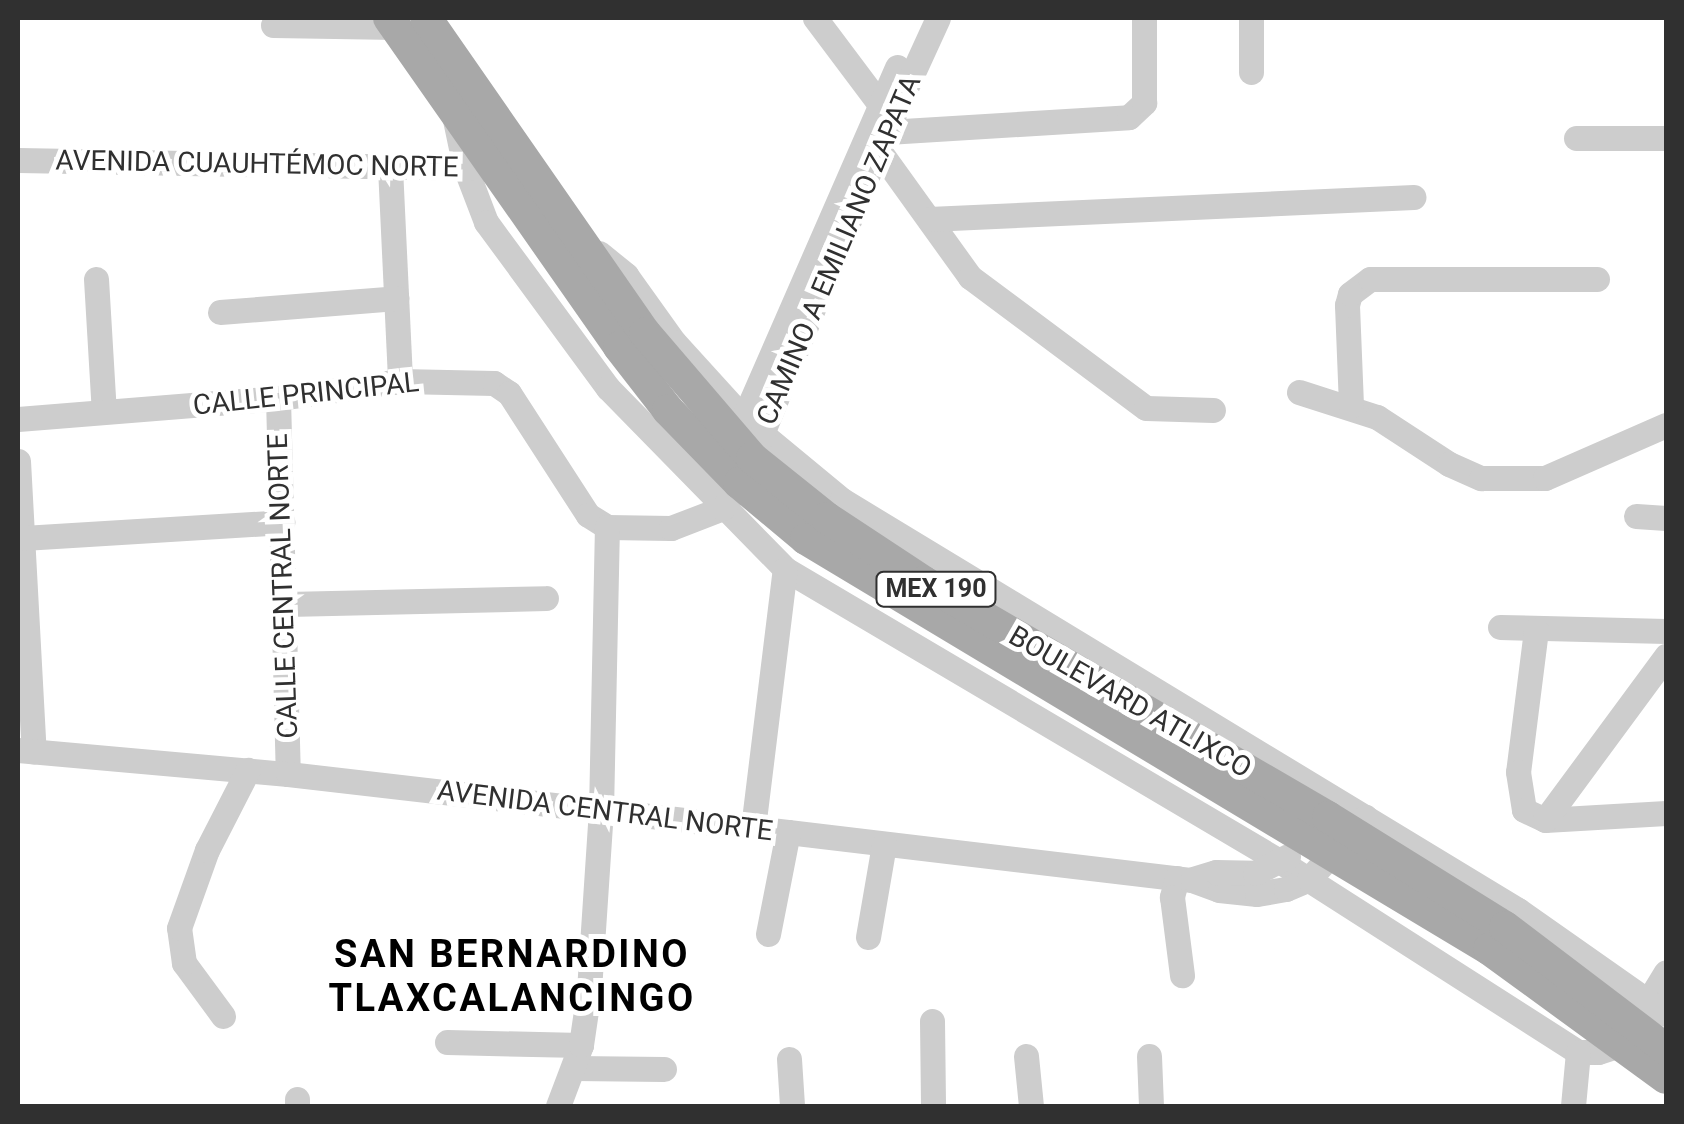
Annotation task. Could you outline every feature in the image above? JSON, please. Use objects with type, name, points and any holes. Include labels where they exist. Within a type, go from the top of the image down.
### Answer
[{"type":"main road","name":"MEX 190","points":[[404,21],[452,106],[481,168],[618,347],[668,410],[727,474],[806,539],[1333,835],[1489,950],[1653,1002]]},
{"type":"main road","name":"MEX 190","points":[[404,21],[579,237],[645,332],[727,474]]},
{"type":"main road","name":"MEX 190","points":[[1653,1002],[1666,1049]]},
{"type":"main road","name":"MEX 190","points":[[1653,1002],[1666,1078]]},
{"type":"street","points":[[815,18],[884,126],[928,218],[970,277],[1146,408],[1212,410]]},
{"type":"street","name":"CAMINO A EMILIANO ZAPATA","points":[[727,474],[884,126],[921,18]]},
{"type":"street","name":"CAMINO A EMILIANO ZAPATA","points":[[727,474],[884,126],[938,18]]},
{"type":"street","points":[[884,126],[1128,117],[1144,103],[1144,18]]},
{"type":"street","points":[[1250,18],[1251,72]]},
{"type":"street","points":[[273,25],[404,21]]},
{"type":"street","points":[[1576,138],[1666,138]]},
{"type":"street","name":"AVENIDA CUAUHTÉMOC NORTE","points":[[18,160],[481,168]]},
{"type":"street","points":[[390,167],[400,381]]},
{"type":"street","points":[[481,168],[486,222],[608,388],[658,440],[682,482],[727,474]]},
{"type":"street","points":[[928,218],[1414,197]]},
{"type":"street","points":[[96,278],[104,412]]},
{"type":"street","points":[[1350,405],[1346,305],[1350,294],[1370,279],[1596,279]]},
{"type":"street","points":[[220,312],[396,298]]},
{"type":"street","name":"CALLE PRINCIPAL","points":[[18,419],[278,398],[400,381],[494,383],[509,393],[588,514],[607,527]]},
{"type":"street","points":[[1299,392],[1350,405],[1481,478],[1546,478],[1666,425]]},
{"type":"street","name":"CALLE CENTRAL NORTE","points":[[278,398],[288,774]]},
{"type":"street","points":[[658,440],[727,474],[842,500],[1333,835],[1578,1052]]},
{"type":"street","points":[[18,460],[26,751]]},
{"type":"street","points":[[558,1106],[577,1056],[590,990],[602,811],[607,527],[671,528],[727,474]]},
{"type":"street","points":[[727,474],[786,569],[1281,862],[1333,835],[1518,910],[1653,1002],[1578,1052]]},
{"type":"street","points":[[1636,516],[1666,518]]},
{"type":"street","points":[[23,538],[283,522]]},
{"type":"street","points":[[753,828],[786,569]]},
{"type":"street","points":[[286,604],[546,598]]},
{"type":"street","points":[[1500,627],[1666,631]]},
{"type":"street","points":[[1536,630],[1518,772],[1524,810],[1545,820],[1666,813]]},
{"type":"street","points":[[1545,820],[1666,656]]},
{"type":"street","name":"AVENIDA CENTRAL NORTE","points":[[26,751],[288,774],[788,832],[1184,879],[1219,890],[1256,894],[1286,890],[1333,835]]},
{"type":"street","points":[[222,1016],[184,964],[179,928],[212,840],[248,770]]},
{"type":"street","points":[[768,934],[788,832]]},
{"type":"street","points":[[868,937],[884,844]]},
{"type":"street","name":"AVENIDA CENTRAL NORTE","points":[[1184,879],[1216,872],[1255,873],[1281,862]]},
{"type":"street","points":[[1182,975],[1172,897],[1184,879]]},
{"type":"street","points":[[932,1021],[933,1106]]},
{"type":"street","points":[[447,1042],[664,1069]]},
{"type":"street","points":[[1574,1106],[1578,1052]]},
{"type":"street","points":[[1026,1056],[1031,1106]]},
{"type":"street","points":[[1150,1056],[1152,1106]]},
{"type":"street","points":[[789,1059],[792,1106]]},
{"type":"district","name":"SAN BERNARDINO TLAXCALANCINGO","points":[[512,977]]}]
